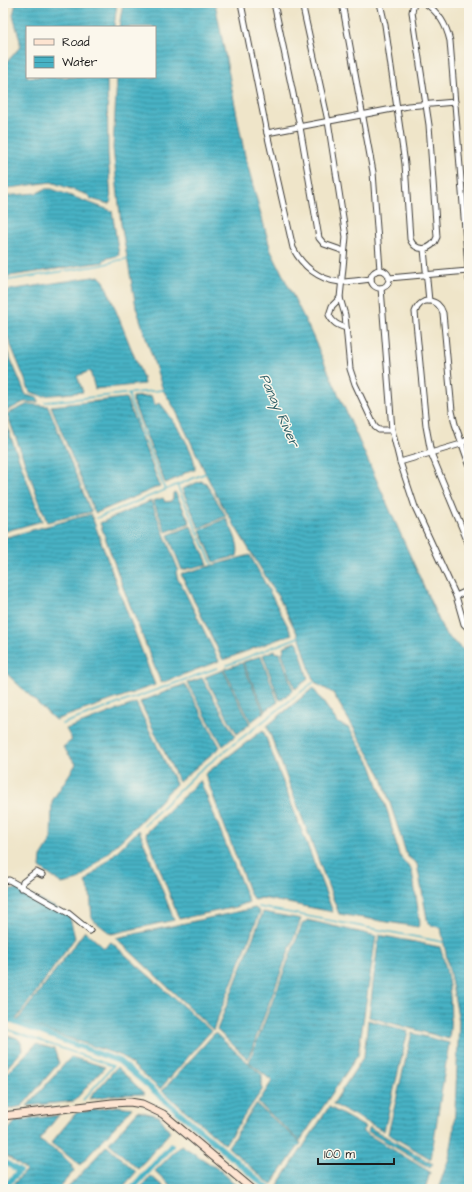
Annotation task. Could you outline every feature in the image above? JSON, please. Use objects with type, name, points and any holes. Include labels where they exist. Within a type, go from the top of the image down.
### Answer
[{"type":"main road","points":[[3,1116],[112,1103],[130,1102],[142,1104],[163,1114],[252,1189]]},
{"type":"street","points":[[241,3],[267,133],[293,248],[303,264],[312,272],[323,278],[341,282],[371,279]]},
{"type":"street","points":[[274,3],[300,127],[319,238],[324,244],[344,251]]},
{"type":"street","points":[[302,3],[328,120],[346,237],[340,298],[345,315],[350,369],[354,384],[375,427],[379,430],[392,430]]},
{"type":"street","points":[[342,3],[373,172],[380,270]]},
{"type":"street","points":[[380,3],[385,25],[405,164],[410,239],[412,244],[416,247],[424,249],[432,246],[437,237],[429,125],[412,12],[414,3]]},
{"type":"street","points":[[424,3],[439,15],[447,30],[450,41],[469,280]]},
{"type":"street","points":[[267,133],[396,108],[455,102]]},
{"type":"street","points":[[424,249],[429,301]]},
{"type":"street","points":[[380,270],[385,271],[389,278],[388,283],[381,288],[373,285],[371,279],[374,272],[380,270]]},
{"type":"street","points":[[389,278],[468,271]]},
{"type":"street","points":[[381,288],[392,430],[400,462],[415,507],[456,596],[464,624],[469,629]]},
{"type":"street","points":[[340,298],[332,306],[330,315],[332,321],[346,328]]},
{"type":"street","points":[[469,464],[454,424],[443,313],[440,306],[429,301],[420,304],[415,312],[426,426],[431,453],[469,546]]},
{"type":"street","points":[[400,462],[461,444],[469,438]]},
{"type":"street","points":[[456,596],[469,590]]},
{"type":"street","points":[[20,888],[23,882],[36,872],[42,875]]},
{"type":"street","points":[[3,881],[9,880],[20,888],[68,913],[90,931]]},
{"type":"water","points":[[16,3],[117,3],[114,26],[26,26],[26,78],[107,78],[108,154],[111,201],[109,204],[91,199],[88,195],[51,182],[3,189],[3,61],[5,64],[20,47],[20,41],[13,15]]},
{"type":"water","name":"Panay River","points":[[123,3],[215,3],[245,156],[271,251],[309,328],[445,634],[469,655],[469,1189],[438,1189],[449,1158],[454,1131],[459,1021],[441,928],[428,924],[417,864],[407,856],[381,775],[333,693],[317,684],[312,677],[301,641],[280,600],[216,495],[175,409],[163,390],[136,307],[121,224],[113,148],[117,78],[156,78],[156,26],[119,26]]},
{"type":"water","points":[[45,189],[52,189],[112,211],[119,255],[105,259],[103,262],[3,277],[3,196],[37,193]]},
{"type":"water","points":[[99,276],[104,281],[143,378],[144,384],[95,389],[90,371],[77,376],[83,392],[42,396],[30,392],[3,326],[3,291]]},
{"type":"water","points":[[3,341],[26,395],[38,398],[38,402],[24,402],[3,413]]},
{"type":"water","points":[[151,396],[155,405],[160,403],[177,426],[188,444],[194,462],[195,470],[190,470],[165,483],[133,402],[133,397]]},
{"type":"water","points":[[126,398],[160,486],[96,513],[51,406]]},
{"type":"water","points":[[28,404],[48,406],[91,512],[47,522],[7,414]]},
{"type":"water","points":[[3,416],[42,521],[3,532]]},
{"type":"water","points":[[201,481],[206,483],[226,516],[199,528],[182,489]]},
{"type":"water","points":[[175,492],[190,523],[166,532],[153,501],[163,498],[165,502],[171,501],[173,498],[173,493]]},
{"type":"water","points":[[151,501],[178,569],[176,572],[178,580],[219,661],[161,683],[124,590],[100,523]]},
{"type":"water","points":[[91,514],[155,685],[55,720],[3,670],[3,538]]},
{"type":"water","points":[[226,518],[237,542],[237,556],[214,562],[200,530]]},
{"type":"water","points":[[191,526],[208,564],[182,570],[168,535]]},
{"type":"water","points":[[250,555],[292,634],[223,660],[181,574]]},
{"type":"water","points":[[295,642],[298,643],[308,679],[295,689],[282,653],[284,650],[283,647]]},
{"type":"water","points":[[275,650],[276,653],[280,653],[293,690],[281,700],[279,699],[263,655]]},
{"type":"water","points":[[261,656],[278,702],[265,711],[243,662]]},
{"type":"water","points":[[242,663],[264,712],[251,722],[224,669]]},
{"type":"water","points":[[223,670],[250,724],[237,734],[205,677]]},
{"type":"water","points":[[202,678],[235,736],[223,746],[187,683]]},
{"type":"water","points":[[185,684],[220,747],[179,782],[140,702]]},
{"type":"water","points":[[313,688],[338,723],[349,728],[371,765],[388,813],[399,855],[412,871],[420,922],[418,927],[339,914],[267,726]]},
{"type":"water","points":[[136,703],[176,784],[129,833],[78,880],[62,884],[40,868],[41,857],[51,841],[52,801],[76,764],[63,747],[72,740],[66,729]]},
{"type":"water","points":[[263,730],[333,912],[262,898],[254,900],[250,894],[205,774]]},
{"type":"water","points":[[200,780],[249,902],[236,907],[179,919],[146,833]]},
{"type":"water","points":[[139,830],[174,920],[111,934],[92,919],[90,893],[85,882]]},
{"type":"water","points":[[17,889],[69,914],[75,938],[15,1021],[3,1017],[3,891]]},
{"type":"water","points":[[255,908],[260,912],[213,1030],[116,938]]},
{"type":"water","points":[[263,912],[301,919],[248,1059],[217,1030]]},
{"type":"water","points":[[307,920],[376,936],[358,1055],[300,1141],[258,1103],[272,1081],[249,1062],[303,922],[305,923]]},
{"type":"water","points":[[85,931],[104,948],[111,942],[211,1031],[160,1089],[122,1056],[17,1021]]},
{"type":"water","points":[[379,935],[440,947],[450,993],[451,1016],[449,1039],[369,1017]]},
{"type":"water","points":[[368,1020],[408,1031],[384,1131],[333,1104],[364,1056]]},
{"type":"water","points":[[215,1033],[262,1075],[262,1090],[225,1144],[162,1091]]},
{"type":"water","points":[[412,1033],[449,1043],[431,1159],[388,1134]]},
{"type":"water","points":[[6,1035],[14,1037],[20,1041],[22,1051],[3,1072],[3,1038]]},
{"type":"water","points":[[36,1044],[54,1049],[59,1063],[22,1106],[3,1110],[3,1077]]},
{"type":"water","points":[[71,1057],[105,1067],[74,1101],[27,1106]]},
{"type":"water","points":[[117,1067],[145,1094],[114,1095],[89,1099]]},
{"type":"water","points":[[256,1104],[301,1143],[271,1185],[228,1147]]},
{"type":"water","points":[[117,1106],[132,1108],[80,1165],[51,1143],[76,1113]]},
{"type":"water","points":[[329,1107],[365,1127],[362,1131],[430,1172],[425,1189],[283,1189],[278,1185]]},
{"type":"water","points":[[138,1111],[159,1116],[170,1132],[138,1169],[109,1143]]},
{"type":"water","points":[[59,1115],[39,1140],[64,1157],[72,1166],[74,1171],[58,1189],[9,1189],[26,1170],[3,1153],[3,1136],[16,1121]]},
{"type":"water","points":[[369,1127],[433,1164],[430,1168],[367,1131]]},
{"type":"water","points":[[107,1145],[136,1172],[121,1189],[67,1189]]},
{"type":"water","points":[[181,1145],[221,1171],[240,1189],[174,1189],[155,1171]]},
{"type":"water","points":[[151,1176],[166,1189],[140,1189]]},
{"type":"waterway","points":[[3,281],[102,265],[128,259]]},
{"type":"waterway","points":[[45,402],[163,390]]},
{"type":"waterway","points":[[129,394],[130,402],[165,490]]},
{"type":"waterway","points":[[97,518],[206,473]]},
{"type":"waterway","points":[[177,485],[212,564]]},
{"type":"waterway","points":[[227,665],[299,637]]},
{"type":"waterway","points":[[62,724],[217,668]]},
{"type":"waterway","points":[[144,825],[198,772],[315,681]]},
{"type":"waterway","points":[[259,907],[443,942]]},
{"type":"waterway","points":[[3,1018],[119,1061],[269,1189]]},
{"type":"waterway","points":[[3,1028],[113,1066],[83,1100]]},
{"type":"waterway","points":[[132,1189],[171,1146]]},
{"type":"waterway","points":[[3,1161],[19,1171],[3,1189]]}]
